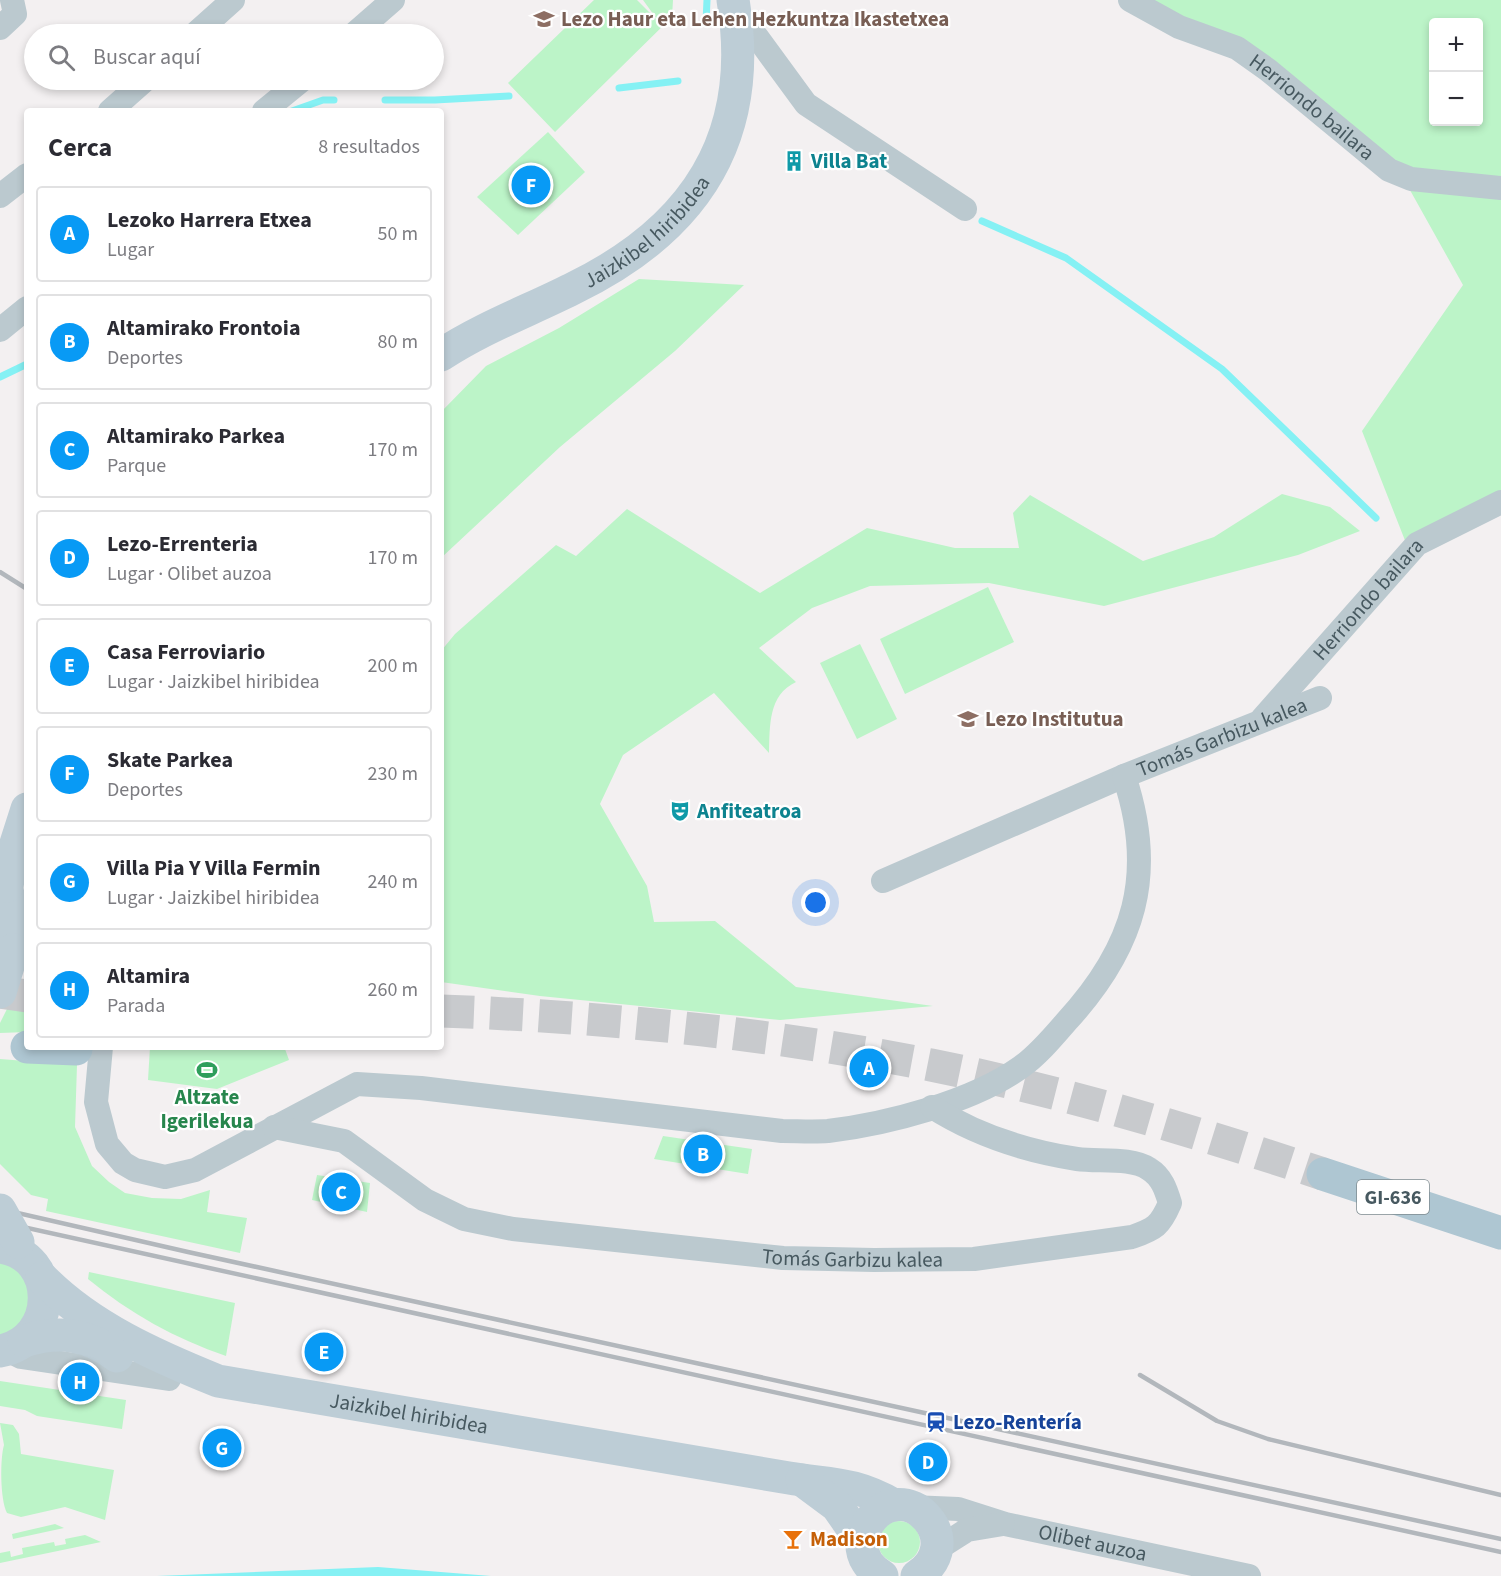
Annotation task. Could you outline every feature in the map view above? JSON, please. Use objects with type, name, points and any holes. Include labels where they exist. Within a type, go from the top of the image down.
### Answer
[{"type":"main road","name":"Jaizkibel hiribidea","points":[[444,352],[608,270],[645,245],[684,208],[717,155],[730,119],[736,95],[739,65],[735,12]]},
{"type":"main road","points":[[0,808],[24,790]]},
{"type":"main road","points":[[0,992],[20,944],[14,928],[11,891],[12,856],[24,818]]},
{"type":"main road","points":[[0,1046],[24,1047]]},
{"type":"main road","name":"GI-636","points":[[1323,1174],[1501,1233]]},
{"type":"main road","points":[[0,1210],[46,1301],[44,1313],[33,1333],[11,1347]]},
{"type":"main road","name":"Jaizkibel hiribidea","points":[[22,1257],[74,1306],[142,1347],[218,1381],[802,1480],[850,1485],[929,1519],[937,1538],[937,1549]]},
{"type":"main road","points":[[11,1347],[56,1334],[87,1339],[142,1373],[169,1379],[218,1381]]},
{"type":"main road","name":"Jaizkibel hiribidea","points":[[802,1480],[837,1506],[871,1565]]},
{"type":"main road","points":[[871,1565],[868,1522],[875,1514],[902,1506]]},
{"type":"main road","points":[[917,1576],[927,1569],[937,1549]]},
{"type":"street","points":[[206,24],[233,0]]},
{"type":"street","points":[[365,24],[393,0]]},
{"type":"street","name":"Herriondo bailara","points":[[1130,0],[1179,27],[1237,48],[1268,70],[1389,170],[1411,179],[1501,188]]},
{"type":"street","name":"Jaizkibel hiribidea","points":[[735,12],[757,37],[806,104],[966,209]]},
{"type":"street","points":[[113,108],[134,90]]},
{"type":"street","points":[[268,108],[290,90]]},
{"type":"street","points":[[0,196],[24,177]]},
{"type":"street","points":[[0,330],[24,310]]},
{"type":"street","name":"Herriondo bailara","points":[[1258,723],[1417,544],[1501,502]]},
{"type":"street","name":"Tomás Garbizu kalea","points":[[883,881],[1124,776],[1320,698]]},
{"type":"street","name":"Tomás Garbizu kalea","points":[[88,1050],[100,1125],[111,1150],[135,1170],[165,1177],[185,1173],[357,1084],[421,1088],[782,1131],[826,1131],[871,1124],[932,1107],[976,1091],[1021,1067],[1084,1003],[1114,956],[1131,916],[1140,862],[1136,810],[1124,776]]},
{"type":"street","points":[[344,1089],[333,1104],[330,1120],[335,1132],[344,1141]]},
{"type":"street","name":"Tomás Garbizu kalea","points":[[274,1127],[344,1141],[425,1200],[464,1219],[513,1229],[783,1258],[974,1259],[1131,1237],[1150,1231],[1161,1222],[1170,1203],[1164,1184],[1149,1168],[1129,1162],[1078,1159],[1039,1152],[992,1138],[957,1123],[932,1107]]},
{"type":"street","name":"Olibet auzoa","points":[[902,1506],[958,1509],[1005,1524],[1249,1576]]},
{"type":"street","name":"Olibet auzoa","points":[[937,1549],[967,1530],[1005,1524]]},
{"type":"green space","points":[[594,0],[637,0],[659,22],[643,0],[673,0],[672,17],[555,132],[508,83]]},
{"type":"green space","points":[[1147,0],[1501,0],[1501,502],[1406,543],[1362,431],[1463,285],[1401,174]]},
{"type":"green space","points":[[548,132],[585,172],[518,235],[477,197]]},
{"type":"green space","points":[[639,279],[744,285],[675,351],[560,447],[444,555],[444,409],[486,366],[559,328]]},
{"type":"green space","points":[[1282,494],[1330,507],[1360,531],[1298,555],[1104,606],[989,583],[870,586],[812,608],[759,648],[796,682],[780,695],[775,703],[772,712],[769,753],[714,693],[623,755],[600,804],[647,886],[654,922],[715,921],[796,987],[933,1006],[780,1020],[540,996],[444,982],[444,647],[455,634],[556,545],[576,556],[627,509],[760,593],[867,528],[955,548],[1019,548],[1013,513],[1030,495],[1143,561],[1214,537]]},
{"type":"green space","points":[[988,587],[1014,642],[905,694],[880,639]]},
{"type":"green space","points":[[860,644],[897,719],[857,739],[820,663]]},
{"type":"green space","points":[[15,993],[24,994],[24,1032],[0,1033],[0,1023]]},
{"type":"green space","name":"Altzate Igerilekua","points":[[150,1050],[285,1050],[289,1060],[217,1089],[148,1080]]},
{"type":"green space","points":[[0,1059],[77,1065],[75,1127],[92,1166],[125,1193],[152,1198],[181,1199],[210,1190],[207,1212],[247,1218],[240,1253],[46,1211],[48,1199],[31,1195],[0,1164]]},
{"type":"green space","points":[[663,1136],[752,1149],[748,1174],[654,1159]]},
{"type":"green space","points":[[317,1175],[370,1183],[367,1212],[312,1200]]},
{"type":"green space","points":[[0,1260],[19,1269],[32,1290],[23,1325],[0,1338]]},
{"type":"green space","points":[[89,1272],[235,1303],[226,1356],[189,1342],[136,1314],[88,1279]]},
{"type":"green space","points":[[0,1381],[126,1400],[122,1429],[37,1416],[25,1410],[0,1406]]},
{"type":"green space","points":[[0,1423],[13,1425],[19,1434],[21,1454],[114,1470],[105,1520],[65,1507],[21,1517],[7,1513],[2,1489],[1,1469],[4,1445]]},
{"type":"green space","points":[[899,1521],[907,1522],[914,1527],[919,1534],[919,1550],[914,1557],[907,1562],[899,1563],[891,1562],[884,1557],[879,1550],[878,1542],[879,1534],[884,1527],[891,1522]]},
{"type":"green space","points":[[55,1524],[64,1528],[13,1539],[12,1534]]},
{"type":"green space","points":[[85,1535],[101,1542],[0,1563],[0,1553],[10,1551],[11,1557],[23,1554],[22,1548],[54,1542],[55,1546],[66,1544],[65,1539]]},
{"type":"water","points":[[378,1567],[491,1576],[157,1576]]},
{"type":"waterway","points":[[706,22],[707,0]]},
{"type":"waterway","points":[[619,88],[678,81]]},
{"type":"waterway","points":[[385,100],[509,96]]},
{"type":"waterway","points":[[300,108],[323,100],[334,100]]},
{"type":"waterway","points":[[982,221],[1066,258],[1222,369],[1376,518]]},
{"type":"waterway","points":[[0,377],[24,365]]},
{"type":"tunnel","points":[[0,992],[24,996]]},
{"type":"tunnel","points":[[444,1011],[564,1017],[687,1028],[809,1044],[931,1065],[1080,1100],[1323,1174]]},
{"type":"railway","points":[[0,572],[24,587]]},
{"type":"railway","points":[[0,1209],[1501,1539]]},
{"type":"railway","points":[[0,1222],[1501,1552]]},
{"type":"railway","points":[[1140,1375],[1217,1421],[1268,1439],[1501,1495]]},
{"type":"place","name":"Lezo Haur eta Lehen Hezkuntza Ikastetxea","points":[[544,19]]},
{"type":"place","name":"Villa Bat","points":[[794,161]]},
{"type":"place","name":"Skate Parkea","points":[[531,185]]},
{"type":"place","name":"Lezo Institutua","points":[[968,719]]},
{"type":"place","name":"Anfiteatroa","points":[[680,811]]},
{"type":"place","name":"Lezoko Harrera Etxea","points":[[869,1068]]},
{"type":"place","name":"Altzate Igerilekua","points":[[207,1070]]},
{"type":"place","name":"Altamirako Frontoia","points":[[703,1154]]},
{"type":"place","name":"Altamirako Parkea","points":[[341,1192]]},
{"type":"place","name":"Casa Ferroviario","points":[[324,1352]]},
{"type":"place","name":"Altamira","points":[[80,1382]]},
{"type":"place","name":"Lezo-Rentería","points":[[936,1422]]},
{"type":"place","name":"Villa Pia Y Villa Fermin","points":[[222,1448]]},
{"type":"place","name":"Lezo-Errenteria","points":[[928,1462]]},
{"type":"place","name":"Madison","points":[[793,1539]]}]
